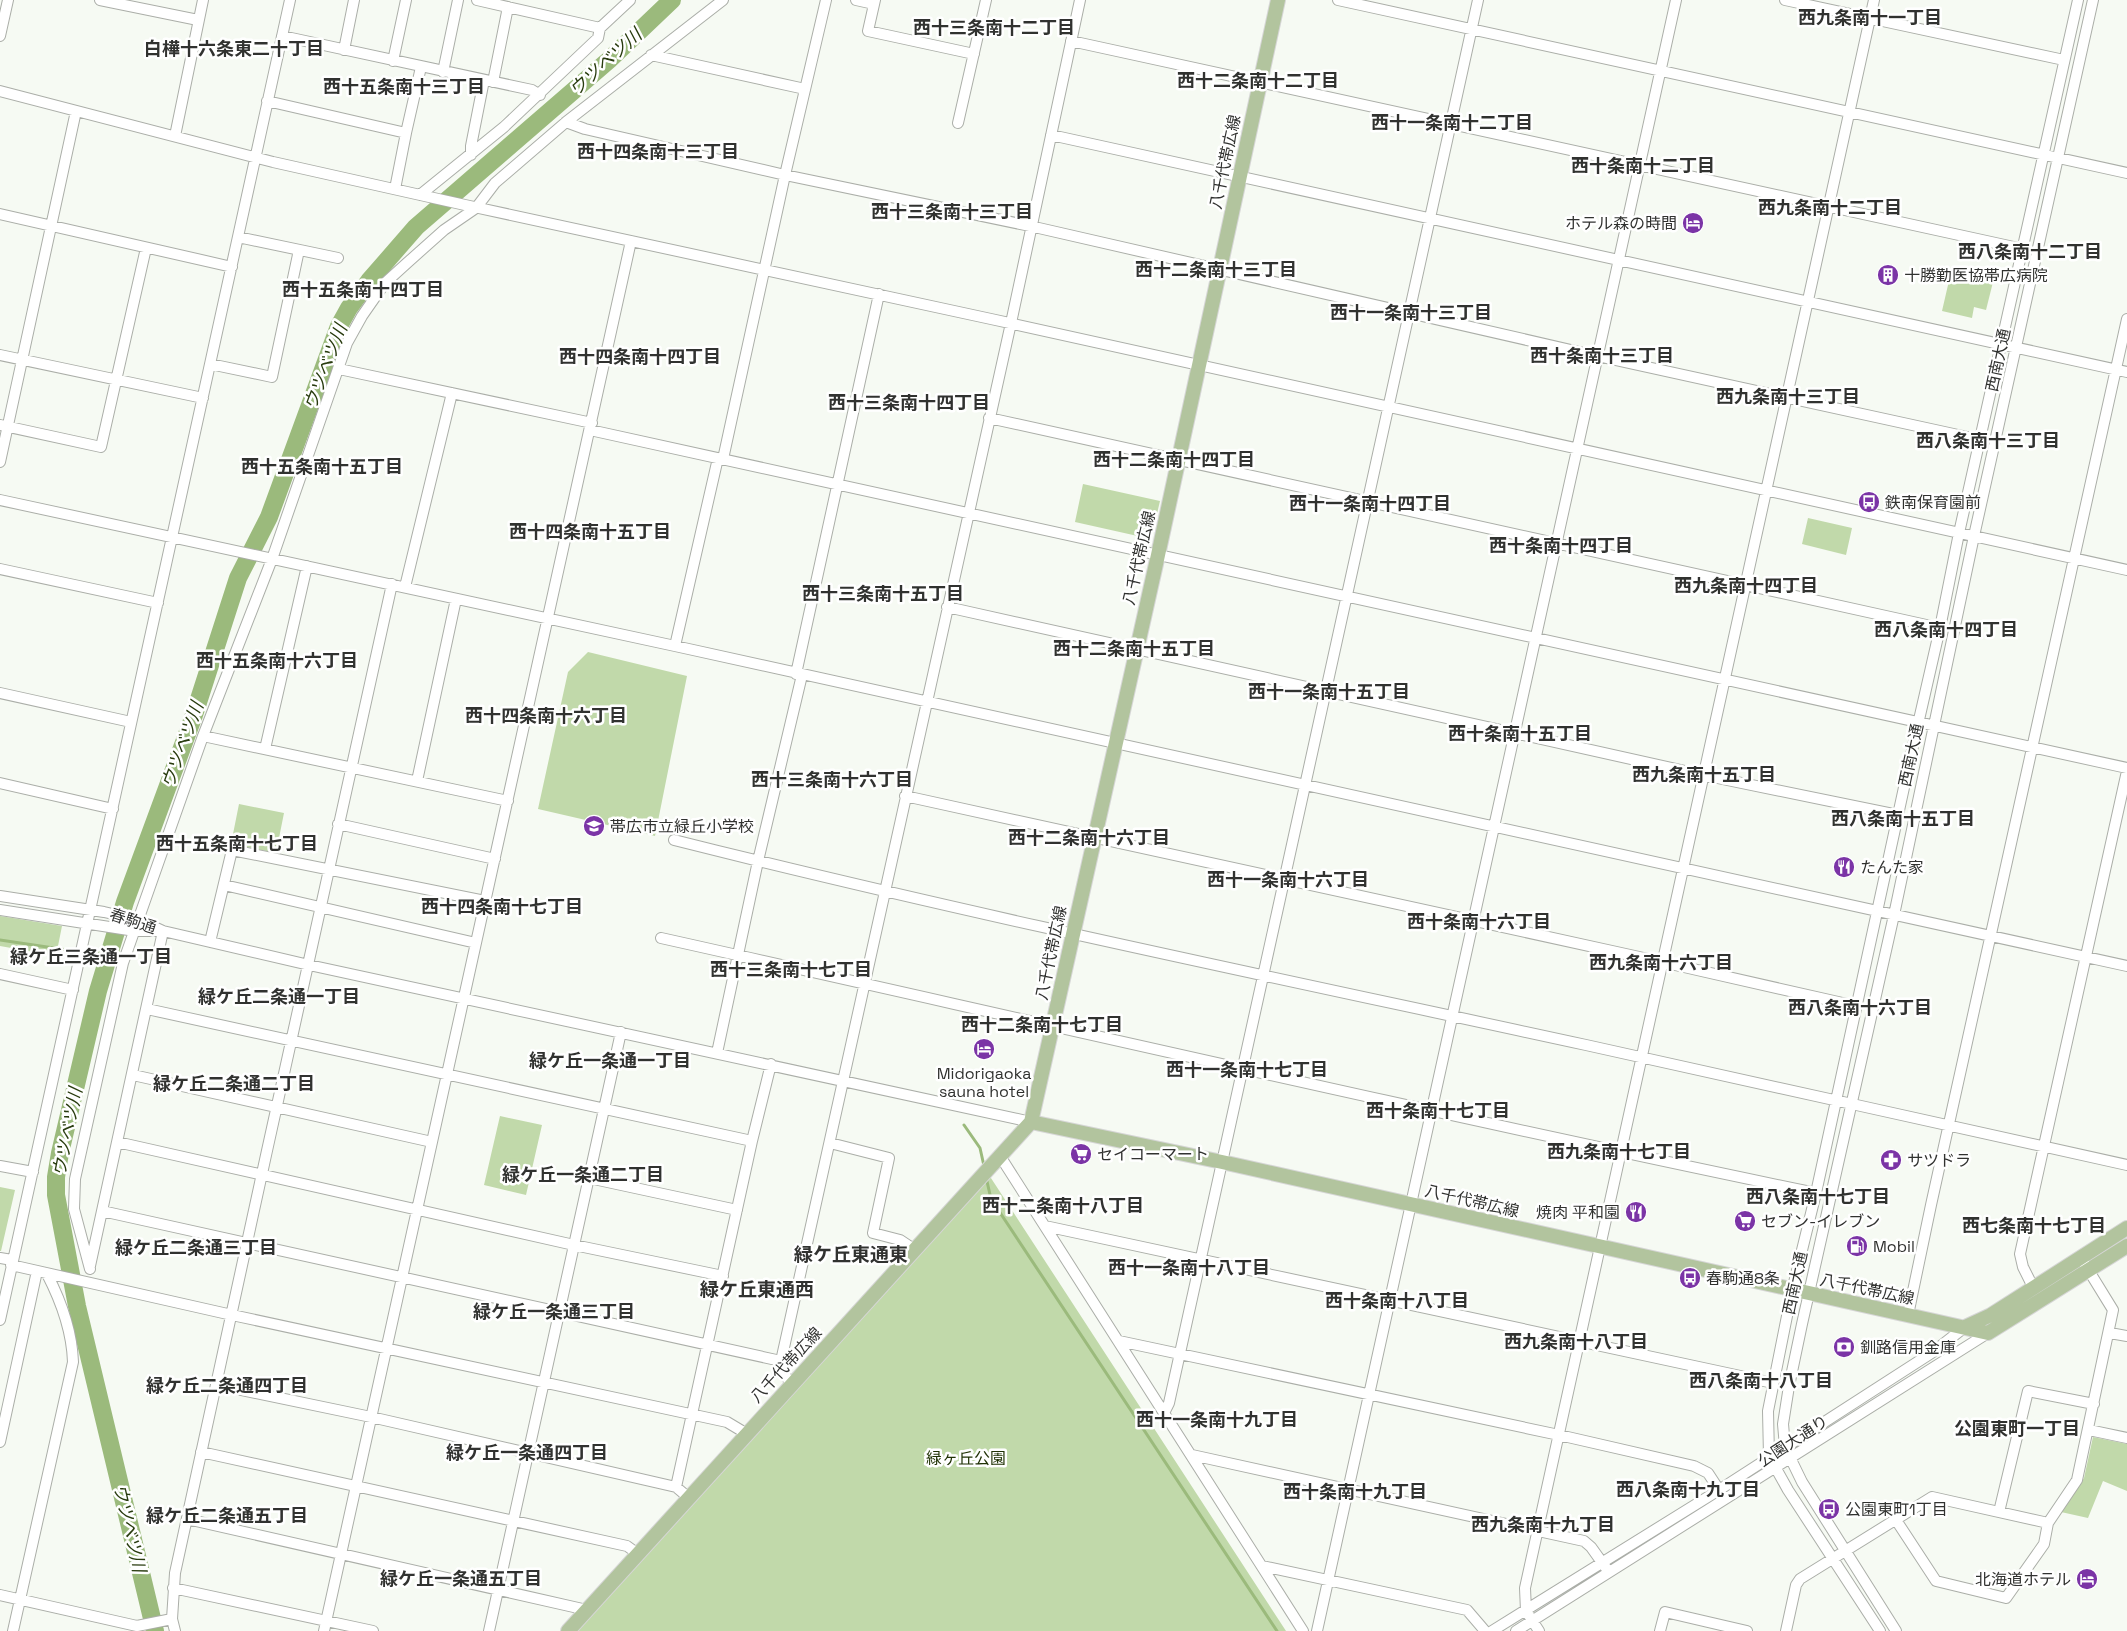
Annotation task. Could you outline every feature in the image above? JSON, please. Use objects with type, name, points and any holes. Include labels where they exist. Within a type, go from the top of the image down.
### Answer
[{"type":"main road","name":"八千代帯広線","points":[[568,1631],[1031,1122],[1074,934],[1114,744],[1158,555],[1177,460],[1278,0]]},
{"type":"main road","name":"八千代帯広線","points":[[1031,1122],[1222,1162],[1792,1291],[1988,1333]]},
{"type":"main road","points":[[1965,1327],[1982,1320],[2127,1228]]},
{"type":"main road","points":[[1988,1333],[2127,1246]]},
{"type":"street","points":[[0,36],[8,0]]},
{"type":"street","points":[[100,0],[198,20]]},
{"type":"street","points":[[175,136],[202,0]]},
{"type":"street","points":[[0,1320],[290,0]]},
{"type":"street","points":[[344,50],[354,0]]},
{"type":"street","points":[[394,61],[406,0]]},
{"type":"street","points":[[443,72],[458,0]]},
{"type":"street","points":[[481,0],[600,28]]},
{"type":"street","points":[[424,196],[540,95],[598,38],[600,28],[630,0]]},
{"type":"street","points":[[90,1269],[74,1209],[75,1179],[131,930],[348,343],[362,316],[385,283],[444,230],[476,208],[496,183],[566,122],[723,0]]},
{"type":"street","points":[[675,646],[765,269],[826,0]]},
{"type":"street","points":[[856,0],[874,2],[868,31],[974,54]]},
{"type":"street","points":[[958,122],[986,0]]},
{"type":"street","points":[[793,1384],[780,1370],[884,891],[1011,323],[1030,226],[1080,0]]},
{"type":"street","points":[[1338,0],[2044,154],[2127,174]]},
{"type":"street","points":[[1164,1413],[1169,1403],[1387,406],[1478,0]]},
{"type":"street","points":[[1317,1631],[1676,0]]},
{"type":"street","points":[[1785,0],[2064,60]]},
{"type":"street","points":[[1539,1631],[1526,1610],[1525,1588],[1874,0]]},
{"type":"street","name":"西南大通","points":[[1880,1631],[1775,1468],[1769,1456],[1768,1411],[1792,1291],[1816,1193],[1876,911],[1940,628],[1959,533],[2078,0]]},
{"type":"street","name":"西南大通","points":[[1896,1631],[1802,1482],[1785,1447],[1783,1424],[1789,1386],[1894,915],[1974,536],[2093,0]]},
{"type":"street","points":[[471,155],[471,146],[508,7]]},
{"type":"street","points":[[282,36],[532,90],[540,95]]},
{"type":"street","points":[[1072,41],[2023,249]]},
{"type":"street","points":[[651,55],[805,89]]},
{"type":"street","points":[[394,189],[421,67]]},
{"type":"street","points":[[0,91],[255,158],[465,206],[765,269],[1198,366],[1387,406],[1577,450],[2127,570]]},
{"type":"street","points":[[267,101],[406,133]]},
{"type":"street","points":[[0,462],[4,426],[22,360],[76,111]]},
{"type":"street","points":[[566,122],[585,129],[785,175],[1030,226],[1219,271],[1981,440]]},
{"type":"street","points":[[1051,135],[2127,372]]},
{"type":"street","points":[[0,214],[232,267]]},
{"type":"street","points":[[238,237],[338,258]]},
{"type":"street","points":[[325,1626],[631,241]]},
{"type":"street","points":[[4,426],[101,446],[146,248]]},
{"type":"street","points":[[210,364],[272,378],[299,250]]},
{"type":"street","points":[[717,1053],[799,674],[878,294]]},
{"type":"street","points":[[1908,1315],[2127,319]]},
{"type":"street","points":[[0,355],[203,398]]},
{"type":"street","points":[[339,369],[452,393],[720,458],[2033,747],[2127,770],[2020,1254],[2023,1267],[2034,1288]]},
{"type":"street","points":[[405,587],[452,393]]},
{"type":"street","points":[[989,418],[1940,628]]},
{"type":"street","points":[[0,500],[675,646],[2127,966]]},
{"type":"street","points":[[265,749],[306,566]]},
{"type":"street","points":[[0,569],[158,603]]},
{"type":"street","points":[[175,1631],[169,1619],[187,1519],[278,1109],[328,868],[392,584]]},
{"type":"street","points":[[417,781],[456,599]]},
{"type":"street","points":[[947,607],[1704,775],[1898,815]]},
{"type":"street","points":[[0,693],[131,722]]},
{"type":"street","points":[[203,736],[508,801]]},
{"type":"street","points":[[0,784],[113,808]]},
{"type":"street","points":[[905,796],[1856,1006]]},
{"type":"street","points":[[338,824],[495,858]]},
{"type":"street","points":[[674,840],[884,891],[1074,934],[1835,1099],[2127,1165]]},
{"type":"street","points":[[210,942],[232,850],[486,901]]},
{"type":"street","points":[[224,885],[476,943]]},
{"type":"street","name":"春駒通","points":[[0,896],[91,909],[135,919],[163,931]]},
{"type":"street","name":"春駒通","points":[[0,910],[131,930],[163,931]]},
{"type":"street","points":[[86,1282],[133,1075],[163,931],[1031,1122]]},
{"type":"street","points":[[661,938],[1053,1028],[1816,1193]]},
{"type":"street","points":[[0,974],[73,990]]},
{"type":"street","points":[[147,1009],[752,1141]]},
{"type":"street","points":[[489,1631],[621,1032]]},
{"type":"street","points":[[676,1487],[752,1141],[771,1064]]},
{"type":"street","points":[[133,1075],[432,1142]]},
{"type":"street","points":[[117,1142],[574,1245],[723,1276]]},
{"type":"street","points":[[830,1143],[889,1158],[873,1233],[900,1240],[915,1250]]},
{"type":"street","points":[[1000,1156],[1304,1631]]},
{"type":"street","points":[[0,1166],[32,1172]]},
{"type":"street","points":[[589,1178],[737,1210]]},
{"type":"street","points":[[102,1211],[403,1279],[782,1361]]},
{"type":"street","points":[[1045,1226],[1773,1383]]},
{"type":"street","points":[[0,1258],[52,1275],[727,1422],[746,1434]]},
{"type":"street","points":[[1896,1520],[1936,1581],[2006,1598],[2044,1544],[2048,1523],[2077,1480],[2089,1430],[2110,1333],[2113,1310],[2081,1258]]},
{"type":"street","points":[[0,1442],[36,1271]]},
{"type":"street","points":[[13,1631],[73,1362],[72,1348],[52,1275]]},
{"type":"street","name":"公園大通り","points":[[1492,1631],[1719,1490],[1933,1352],[1965,1327]]},
{"type":"street","name":"公園大通り","points":[[1516,1631],[1988,1333]]},
{"type":"street","points":[[2110,1333],[2127,1336]]},
{"type":"street","points":[[1119,1340],[1694,1466],[1708,1473],[1725,1499]]},
{"type":"street","points":[[217,1385],[371,1417],[676,1487],[689,1498]]},
{"type":"street","points":[[1999,1512],[2028,1391],[2094,1404]]},
{"type":"street","points":[[2089,1430],[2127,1438]]},
{"type":"street","points":[[201,1452],[627,1546],[638,1554]]},
{"type":"street","points":[[1192,1455],[1584,1541],[1591,1547],[1610,1573]]},
{"type":"street","points":[[1786,1631],[1796,1585],[1800,1579],[1932,1497],[2048,1523]]},
{"type":"street","points":[[187,1519],[587,1610]]},
{"type":"street","points":[[1262,1566],[1467,1610],[1485,1631]]},
{"type":"street","points":[[174,1588],[325,1626],[373,1631]]},
{"type":"street","points":[[0,1595],[137,1626],[169,1619]]},
{"type":"street","points":[[1660,1631],[1664,1612],[1746,1631]]},
{"type":"green space","points":[[1951,272],[1993,282],[1986,310],[1974,307],[1972,318],[1942,311]]},
{"type":"green space","points":[[1083,484],[1160,501],[1151,539],[1075,522]]},
{"type":"green space","points":[[1808,518],[1852,528],[1846,555],[1802,544]]},
{"type":"green space","points":[[588,652],[687,676],[655,836],[538,809],[568,672]]},
{"type":"green space","points":[[239,804],[284,813],[276,853],[231,844]]},
{"type":"green space","points":[[0,916],[62,926],[56,956],[0,946]]},
{"type":"green space","points":[[500,1116],[542,1125],[526,1195],[484,1185]]},
{"type":"green space","name":"緑ヶ丘公園","points":[[989,1175],[1286,1631],[573,1631]]},
{"type":"green space","points":[[0,1187],[15,1190],[1,1251],[0,1251]]},
{"type":"green space","points":[[2093,1437],[2127,1444],[2127,1491],[2103,1481],[2088,1518],[2061,1512],[2084,1478]]},
{"type":"waterway","name":"ウツベツ川","points":[[155,1631],[77,1306],[56,1195],[56,1177],[60,1153],[98,991],[125,902],[193,718],[238,578],[269,517],[339,326],[349,308],[369,281],[416,227],[609,60],[672,0]]},
{"type":"waterway","points":[[0,940],[94,954],[110,951]]},
{"type":"waterway","points":[[964,1125],[980,1148],[984,1166]]},
{"type":"waterway","points":[[986,1177],[991,1199],[1277,1631]]},
{"type":"place","name":"ホテル森の時間","points":[[1693,223]]},
{"type":"place","name":"十勝勤医協帯広病院","points":[[1888,275]]},
{"type":"place","name":"鉄南保育園前","points":[[1869,502]]},
{"type":"place","name":"帯広市立緑丘小学校","points":[[594,826]]},
{"type":"place","name":"たんた家","points":[[1844,867]]},
{"type":"place","name":"Midorigaoka sauna hotel","points":[[984,1049]]},
{"type":"place","name":"セイコーマート","points":[[1081,1154]]},
{"type":"place","name":"サツドラ","points":[[1891,1160]]},
{"type":"place","name":"焼肉 平和園","points":[[1636,1212]]},
{"type":"place","name":"セブン-イレブン","points":[[1745,1221]]},
{"type":"place","name":"Mobil","points":[[1857,1246]]},
{"type":"place","name":"春駒通8条","points":[[1690,1278]]},
{"type":"place","name":"釧路信用金庫","points":[[1844,1347]]},
{"type":"place","name":"公園東町1丁目","points":[[1829,1509]]},
{"type":"place","name":"北海道ホテル","points":[[2087,1579]]},
{"type":"district","name":"西九条南十一丁目","points":[[1870,17]]},
{"type":"district","name":"西十三条南十二丁目","points":[[994,27]]},
{"type":"district","name":"白樺十六条東二十丁目","points":[[234,48]]},
{"type":"district","name":"西十二条南十二丁目","points":[[1258,80]]},
{"type":"district","name":"西十五条南十三丁目","points":[[404,86]]},
{"type":"district","name":"西十一条南十二丁目","points":[[1452,122]]},
{"type":"district","name":"西十四条南十三丁目","points":[[658,151]]},
{"type":"district","name":"西十条南十二丁目","points":[[1643,165]]},
{"type":"district","name":"西九条南十二丁目","points":[[1830,207]]},
{"type":"district","name":"西十三条南十三丁目","points":[[952,211]]},
{"type":"district","name":"西八条南十二丁目","points":[[2030,251]]},
{"type":"district","name":"西十二条南十三丁目","points":[[1216,269]]},
{"type":"district","name":"西十五条南十四丁目","points":[[363,289]]},
{"type":"district","name":"西十一条南十三丁目","points":[[1411,312]]},
{"type":"district","name":"西十条南十三丁目","points":[[1602,355]]},
{"type":"district","name":"西十四条南十四丁目","points":[[640,356]]},
{"type":"district","name":"西九条南十三丁目","points":[[1788,396]]},
{"type":"district","name":"西十三条南十四丁目","points":[[909,402]]},
{"type":"district","name":"西八条南十三丁目","points":[[1988,440]]},
{"type":"district","name":"西十二条南十四丁目","points":[[1174,459]]},
{"type":"district","name":"西十五条南十五丁目","points":[[322,466]]},
{"type":"district","name":"西十一条南十四丁目","points":[[1370,503]]},
{"type":"district","name":"西十四条南十五丁目","points":[[590,531]]},
{"type":"district","name":"西十条南十四丁目","points":[[1561,545]]},
{"type":"district","name":"西九条南十四丁目","points":[[1746,585]]},
{"type":"district","name":"西十三条南十五丁目","points":[[883,593]]},
{"type":"district","name":"西八条南十四丁目","points":[[1946,629]]},
{"type":"district","name":"西十二条南十五丁目","points":[[1134,648]]},
{"type":"district","name":"西十五条南十六丁目","points":[[277,660]]},
{"type":"district","name":"西十一条南十五丁目","points":[[1329,691]]},
{"type":"district","name":"西十四条南十六丁目","points":[[546,715]]},
{"type":"district","name":"西十条南十五丁目","points":[[1520,733]]},
{"type":"district","name":"西九条南十五丁目","points":[[1704,774]]},
{"type":"district","name":"西十三条南十六丁目","points":[[832,779]]},
{"type":"district","name":"西八条南十五丁目","points":[[1903,818]]},
{"type":"district","name":"西十二条南十六丁目","points":[[1089,837]]},
{"type":"district","name":"西十五条南十七丁目","points":[[237,843]]},
{"type":"district","name":"西十一条南十六丁目","points":[[1288,879]]},
{"type":"district","name":"西十四条南十七丁目","points":[[502,906]]},
{"type":"district","name":"西十条南十六丁目","points":[[1479,921]]},
{"type":"district","name":"緑ケ丘三条通一丁目","points":[[91,956]]},
{"type":"district","name":"西九条南十六丁目","points":[[1661,962]]},
{"type":"district","name":"西十三条南十七丁目","points":[[791,969]]},
{"type":"district","name":"緑ケ丘二条通一丁目","points":[[279,996]]},
{"type":"district","name":"西八条南十六丁目","points":[[1860,1007]]},
{"type":"district","name":"西十二条南十七丁目","points":[[1042,1024]]},
{"type":"district","name":"緑ケ丘一条通一丁目","points":[[610,1060]]},
{"type":"district","name":"西十一条南十七丁目","points":[[1247,1069]]},
{"type":"district","name":"緑ケ丘二条通二丁目","points":[[234,1083]]},
{"type":"district","name":"西十条南十七丁目","points":[[1438,1110]]},
{"type":"district","name":"西九条南十七丁目","points":[[1619,1151]]},
{"type":"district","name":"緑ケ丘一条通二丁目","points":[[583,1174]]},
{"type":"district","name":"西八条南十七丁目","points":[[1818,1196]]},
{"type":"district","name":"西十二条南十八丁目","points":[[1063,1205]]},
{"type":"district","name":"西七条南十七丁目","points":[[2034,1225]]},
{"type":"district","name":"緑ケ丘二条通三丁目","points":[[196,1247]]},
{"type":"district","name":"緑ケ丘東通東","points":[[851,1254]]},
{"type":"district","name":"西十一条南十八丁目","points":[[1189,1267]]},
{"type":"district","name":"緑ケ丘東通西","points":[[757,1289]]},
{"type":"district","name":"西十条南十八丁目","points":[[1397,1300]]},
{"type":"district","name":"緑ケ丘一条通三丁目","points":[[554,1311]]},
{"type":"district","name":"西九条南十八丁目","points":[[1576,1341]]},
{"type":"district","name":"西八条南十八丁目","points":[[1761,1380]]},
{"type":"district","name":"緑ケ丘二条通四丁目","points":[[227,1385]]},
{"type":"district","name":"西十一条南十九丁目","points":[[1217,1419]]},
{"type":"district","name":"公園東町一丁目","points":[[2017,1428]]},
{"type":"district","name":"緑ケ丘一条通四丁目","points":[[527,1452]]},
{"type":"district","name":"西八条南十九丁目","points":[[1688,1489]]},
{"type":"district","name":"西十条南十九丁目","points":[[1355,1491]]},
{"type":"district","name":"緑ケ丘二条通五丁目","points":[[227,1515]]},
{"type":"district","name":"西九条南十九丁目","points":[[1543,1524]]},
{"type":"district","name":"緑ケ丘一条通五丁目","points":[[461,1578]]}]
